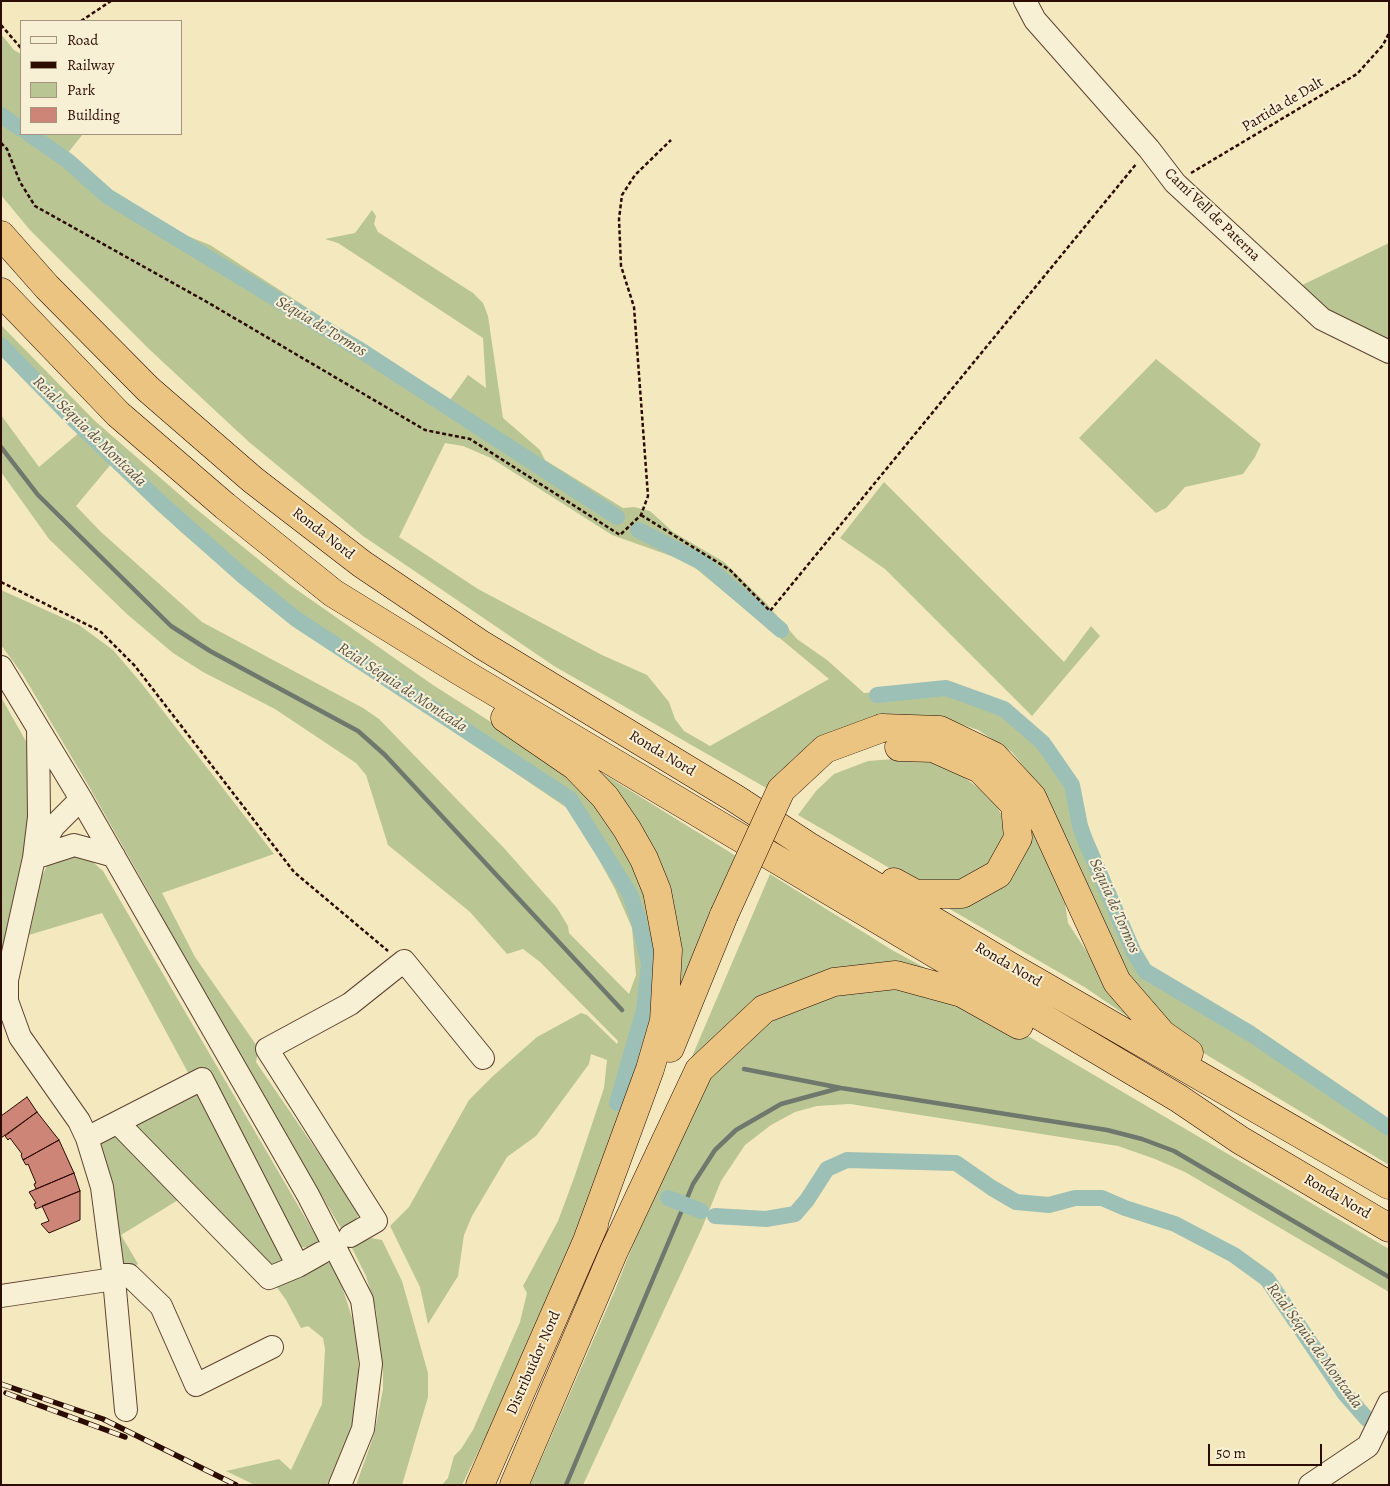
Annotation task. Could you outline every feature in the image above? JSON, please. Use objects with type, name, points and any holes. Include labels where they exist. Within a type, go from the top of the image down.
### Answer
[{"type":"highway","name":"Ronda Nord","points":[[1,235],[47,287],[148,388],[253,480],[362,564],[482,645],[736,799],[808,846],[1002,962],[1389,1186]]},
{"type":"highway","name":"Ronda Nord","points":[[1,292],[118,414],[225,506],[333,593],[458,670],[1178,1098],[1240,1140],[1389,1228]]},
{"type":"highway","points":[[333,593],[450,680],[575,766],[605,797],[627,829],[644,859],[658,891],[668,950],[664,1021],[650,1069],[587,1241]]},
{"type":"highway","points":[[587,1241],[661,1070],[732,916],[793,800],[836,761],[885,737],[940,730],[994,756],[1032,797],[1117,982],[1162,1034],[1316,1143]]},
{"type":"highway","points":[[736,799],[814,836],[916,894],[962,894],[998,874],[1018,838],[1015,805],[980,769],[933,748],[885,737]]},
{"type":"highway","points":[[614,1251],[732,916]]},
{"type":"highway","points":[[614,1251],[699,1070],[764,1009],[834,982],[896,976],[962,993],[1171,1110],[1240,1140]]},
{"type":"highway","name":"Distribuïdor Nord","points":[[480,1485],[587,1241]]},
{"type":"highway","name":"Distribuïdor Nord","points":[[514,1485],[614,1251]]},
{"type":"street","name":"Camí Vell de Paterna","points":[[1025,1],[1035,20],[1149,149],[1175,183],[1322,319],[1389,352]]},
{"type":"street","points":[[1,667],[81,799],[308,1195],[362,1300],[371,1364],[363,1429],[340,1485]]},
{"type":"street","points":[[38,728],[39,817],[34,858],[4,1001],[20,1037],[69,1106],[86,1138],[102,1187],[114,1277],[126,1410]]},
{"type":"street","points":[[39,817],[81,799]]},
{"type":"street","points":[[34,858],[54,826],[81,799]]},
{"type":"street","points":[[34,858],[74,845],[114,856]]},
{"type":"street","points":[[350,1236],[376,1221],[266,1049],[350,1004],[404,961],[483,1058]]},
{"type":"street","points":[[86,1138],[202,1079],[298,1266]]},
{"type":"street","points":[[118,1123],[269,1278],[298,1266],[322,1253]]},
{"type":"street","points":[[1,1296],[129,1275],[162,1306],[196,1385],[272,1347]]},
{"type":"street","points":[[1310,1485],[1368,1446],[1386,1415]]},
{"type":"path","points":[[82,20],[111,1]]},
{"type":"path","points":[[1,25],[20,47]]},
{"type":"path","name":"Partida de Dalt","points":[[1175,183],[1357,74],[1383,45],[1389,33]]},
{"type":"path","points":[[1,143],[7,149],[20,182],[35,206],[208,302],[425,430],[470,439],[620,535],[641,515],[648,496],[634,307],[621,266],[619,219],[622,195],[635,175],[671,140]]},
{"type":"path","points":[[641,515],[730,570],[770,611],[1149,149]]},
{"type":"path","points":[[1,582],[100,631],[135,666],[294,872],[394,956],[404,961]]},
{"type":"green space","points":[[1,34],[14,50],[20,53],[20,135],[82,135],[67,154],[124,200],[185,235],[210,245],[450,400],[468,375],[486,388],[483,338],[338,243],[325,239],[355,233],[372,210],[376,216],[374,224],[378,232],[473,293],[483,303],[488,316],[503,418],[540,450],[545,460],[623,508],[634,507],[650,511],[673,532],[724,562],[766,603],[797,639],[827,660],[864,693],[946,687],[1004,707],[1062,760],[1077,783],[1086,823],[1144,961],[1151,970],[1278,1046],[1389,1122],[1389,1165],[1197,1049],[1166,1025],[1131,983],[1031,776],[1012,752],[978,730],[946,719],[811,746],[792,760],[768,789],[554,666],[363,536],[249,442],[150,350],[29,229],[1,195]],"holes":[[[445,443],[463,446],[491,458],[612,535],[688,562],[829,679],[710,746],[684,731],[675,719],[669,702],[647,675],[602,655],[478,589],[399,537]]]},
{"type":"green space","points":[[1389,243],[1389,344],[1343,323],[1296,288]]},
{"type":"green space","points":[[1,325],[95,421],[195,508],[290,585],[433,685],[555,763],[609,820],[643,887],[656,953],[650,1030],[573,1239],[487,1434],[462,1485],[442,1485],[448,1478],[454,1456],[461,1449],[473,1430],[520,1322],[527,1293],[523,1286],[558,1221],[574,1178],[604,1088],[607,1060],[591,1054],[589,1064],[536,1136],[507,1157],[472,1216],[464,1235],[458,1276],[428,1324],[420,1287],[390,1226],[409,1207],[469,1100],[537,1037],[581,1013],[587,1015],[617,1044],[618,1041],[540,962],[523,949],[507,954],[470,912],[388,845],[366,775],[356,763],[275,709],[203,672],[173,653],[128,615],[49,539],[1,472],[1,415],[39,467],[80,432],[68,422],[26,375],[1,352]],"holes":[[[112,463],[181,532],[268,605],[567,808],[615,889],[632,928],[636,975],[629,994],[569,933],[568,926],[557,908],[504,848],[379,719],[363,708],[202,622],[101,532],[76,506]]]},
{"type":"green space","points":[[1156,359],[1261,444],[1255,457],[1243,474],[1185,487],[1166,508],[1156,513],[1079,438]]},
{"type":"green space","points":[[884,482],[1064,662],[1091,626],[1100,636],[1032,716],[885,569],[840,538]]},
{"type":"green space","points":[[1,590],[79,625],[113,650],[142,684],[274,854],[162,893],[195,957],[259,1049],[256,1062],[358,1211],[358,1216],[345,1235],[199,990],[156,905],[87,783],[23,675],[1,645]]},
{"type":"green space","points":[[1,697],[32,752],[36,799],[1,963]]},
{"type":"green space","points":[[568,752],[736,856],[667,1037],[673,913]]},
{"type":"green space","points":[[907,758],[933,762],[957,772],[985,793],[998,808],[1004,820],[1004,832],[1002,843],[990,868],[955,883],[917,884],[798,815],[816,791],[834,774],[868,761]]},
{"type":"green space","points":[[1025,818],[1036,828],[1065,903],[1068,923],[1131,1019],[1086,988],[948,908],[991,894],[1000,886]]},
{"type":"green space","points":[[60,856],[86,856],[103,871],[338,1274],[353,1321],[359,1376],[356,1407],[349,1436],[327,1485],[255,1485],[226,1471],[279,1459],[291,1470],[322,1404],[325,1349],[323,1338],[308,1326],[301,1328],[276,1286],[320,1248],[297,1247],[192,1080],[102,913],[29,935],[41,878],[47,866]]},
{"type":"green space","points":[[770,874],[892,950],[942,977],[910,968],[737,1016],[702,1049],[682,1080]]},
{"type":"green space","points":[[892,988],[942,997],[1016,1029],[1389,1249],[1389,1292],[1185,1172],[1118,1146],[850,1104],[817,1106],[795,1112],[771,1125],[745,1145],[721,1181],[702,1228],[583,1485],[530,1485],[615,1290],[651,1200],[701,1090],[727,1055],[751,1032],[789,1008],[838,993]]},
{"type":"green space","points":[[198,1092],[288,1256],[276,1272],[127,1125]]},
{"type":"green space","points":[[120,1133],[183,1197],[121,1235],[138,1264],[128,1271],[124,1269],[110,1174],[99,1143]]},
{"type":"green space","points":[[371,1238],[382,1240],[402,1281],[428,1373],[428,1397],[402,1485],[356,1485],[374,1435],[383,1389],[383,1368],[376,1310],[366,1276],[351,1246]]},
{"type":"building","points":[[27,1097],[37,1112],[1,1138],[1,1116]]},
{"type":"building","points":[[37,1112],[59,1140],[23,1160],[22,1154],[10,1138],[8,1140],[5,1136]]},
{"type":"building","points":[[59,1140],[74,1173],[36,1189],[34,1184],[36,1183],[28,1164],[26,1165],[23,1160]]},
{"type":"building","points":[[74,1173],[80,1191],[36,1209],[34,1204],[36,1203],[29,1192]]},
{"type":"building","points":[[80,1191],[80,1220],[49,1233],[41,1224],[49,1221],[42,1206]]},
{"type":"waterway","name":"Séquia de Tormos","points":[[1,115],[20,128]]},
{"type":"waterway","name":"Séquia de Tormos","points":[[30,135],[68,161],[107,196],[357,348],[617,517]]},
{"type":"waterway","name":"Reial Séquia de Montcada","points":[[1,345],[69,415],[162,504],[243,576],[296,619],[570,799],[630,894],[649,964],[644,1010],[617,1103]]},
{"type":"waterway","points":[[1,447],[38,495],[171,626],[210,651],[358,731],[385,755],[622,1010]]},
{"type":"waterway","name":"Séquia de Tormos","points":[[638,530],[703,563],[781,630]]},
{"type":"waterway","name":"Séquia de Tormos","points":[[877,695],[946,688],[1004,709],[1043,743],[1072,785],[1080,826],[1085,840],[1133,951],[1145,971],[1251,1034],[1389,1128]]},
{"type":"waterway","points":[[744,1069],[841,1088],[1107,1130],[1142,1139],[1174,1151],[1389,1277]]},
{"type":"waterway","points":[[566,1485],[693,1184],[715,1150],[736,1130],[781,1104],[840,1088]]},
{"type":"waterway","name":"Reial Séquia de Montcada","points":[[715,1216],[766,1219],[795,1214],[807,1200],[827,1169],[847,1160],[956,1163],[1016,1202],[1049,1205],[1075,1198],[1102,1198],[1125,1208],[1175,1224],[1234,1255],[1267,1279],[1345,1394],[1367,1419]]},
{"type":"waterway","name":"Reial Séquia de Montcada","points":[[668,1198],[701,1211]]},
{"type":"railway","points":[[1,1384],[103,1419],[236,1485]]},
{"type":"railway","points":[[6,1393],[125,1437]]}]
